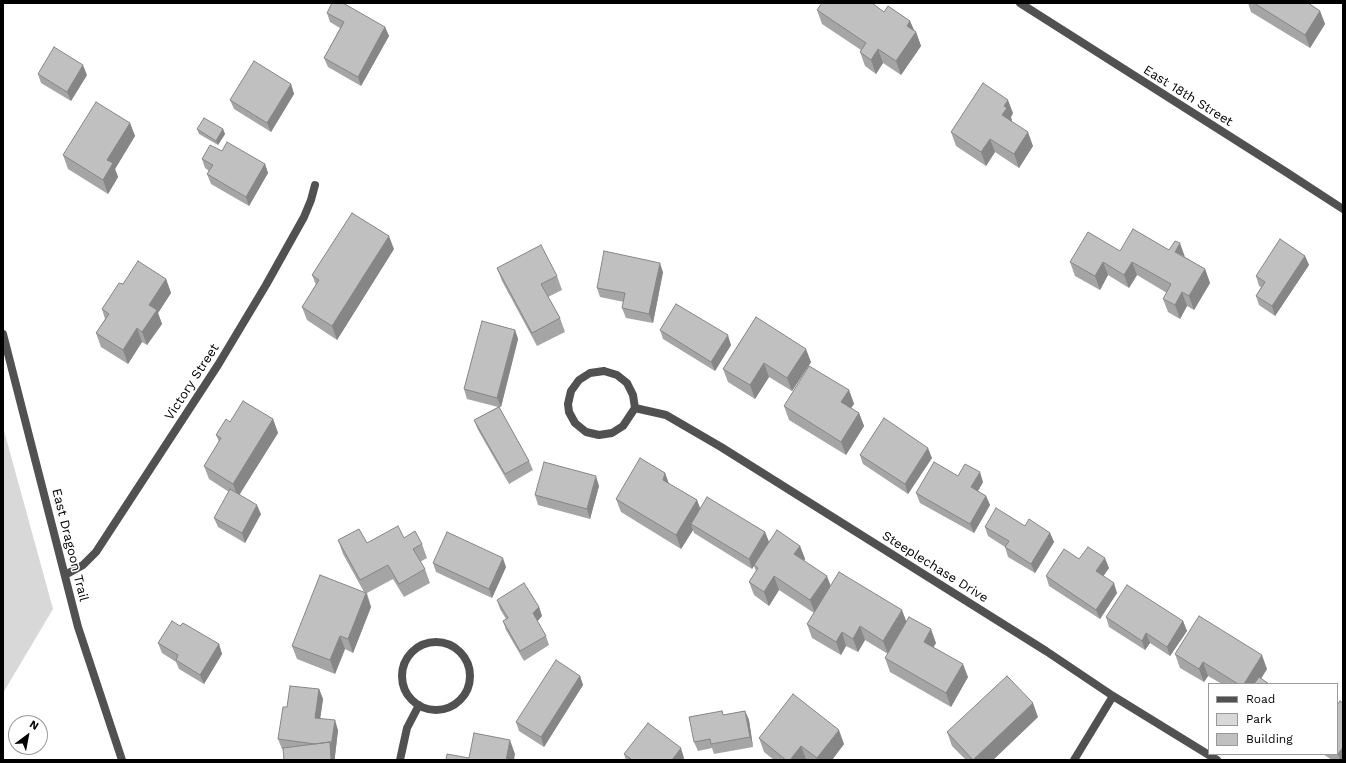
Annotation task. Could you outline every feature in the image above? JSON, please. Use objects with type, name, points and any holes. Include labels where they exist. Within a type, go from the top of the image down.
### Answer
[{"type":"street","name":"East 18th Street","points":[[1020,3],[1286,172],[1343,210]]},
{"type":"street","name":"Victory Street","points":[[65,575],[83,565],[96,552],[218,365],[266,285],[304,217],[315,185]]},
{"type":"street","name":"East Dragoon Trail","points":[[3,334],[78,627],[122,760]]},
{"type":"street","points":[[604,371],[617,375],[627,383],[633,395],[635,408],[623,426],[612,433],[599,435],[586,432],[575,423],[569,412],[568,404],[571,391],[579,380],[590,373],[604,371]]},
{"type":"street","name":"Steeplechase Drive","points":[[635,408],[666,415],[721,446],[1113,696],[1208,754]]},
{"type":"street","points":[[435,642],[448,644],[461,653],[466,659],[470,672],[469,685],[463,697],[452,706],[439,710],[429,709],[419,705],[409,696],[406,690],[402,677],[404,664],[411,652],[422,645],[435,642]]},
{"type":"street","points":[[1074,760],[1113,696]]},
{"type":"street","points":[[400,760],[407,728],[419,705]]},
{"type":"green space","points":[[3,427],[53,609],[3,693]]},
{"type":"building","points":[[332,3],[343,3],[385,27],[358,77],[324,58],[344,22],[327,13]]},
{"type":"building","points":[[822,3],[872,3],[884,12],[888,6],[910,21],[907,26],[916,32],[896,61],[878,49],[871,60],[860,52],[866,43],[817,10]]},
{"type":"building","points":[[1254,3],[1308,3],[1320,11],[1305,35]]},
{"type":"building","points":[[54,47],[83,65],[67,92],[38,74]]},
{"type":"building","points":[[254,61],[291,84],[267,123],[230,100]]},
{"type":"building","points":[[983,83],[1008,100],[1004,106],[1007,108],[1002,115],[1028,132],[1014,154],[990,139],[981,152],[951,132]]},
{"type":"building","points":[[96,102],[130,123],[107,160],[113,163],[103,180],[63,155]]},
{"type":"building","points":[[204,118],[223,129],[216,141],[197,129]]},
{"type":"building","points":[[227,142],[265,164],[246,197],[207,174],[213,165],[202,159],[210,145],[222,151]]},
{"type":"building","points":[[352,213],[389,236],[332,326],[302,307],[319,280],[312,275]]},
{"type":"building","points":[[1133,229],[1169,250],[1175,241],[1180,243],[1175,252],[1205,269],[1189,296],[1182,292],[1175,305],[1163,299],[1171,284],[1132,262],[1124,275],[1103,262],[1095,276],[1070,262],[1088,232],[1120,251]]},
{"type":"building","points":[[1280,239],[1305,256],[1272,306],[1256,296],[1265,282],[1256,276]]},
{"type":"building","points":[[541,245],[557,276],[541,284],[560,318],[532,333],[497,268]]},
{"type":"building","points":[[604,251],[660,263],[649,314],[622,308],[625,293],[597,288]]},
{"type":"building","points":[[138,261],[166,279],[149,305],[157,310],[142,332],[137,328],[123,350],[96,333],[109,314],[102,309],[119,283],[123,284]]},
{"type":"building","points":[[676,304],[728,335],[711,362],[660,330]]},
{"type":"building","points":[[756,317],[806,349],[787,378],[764,363],[750,385],[723,369]]},
{"type":"building","points":[[482,321],[515,330],[497,398],[464,389]]},
{"type":"building","points":[[809,366],[849,390],[841,402],[859,413],[841,442],[784,406]]},
{"type":"building","points":[[243,401],[273,419],[233,484],[204,466],[221,438],[216,435],[226,419],[230,422]]},
{"type":"building","points":[[499,407],[529,461],[505,474],[474,420]]},
{"type":"building","points":[[884,418],[928,448],[905,484],[860,455]]},
{"type":"building","points":[[640,458],[665,473],[663,480],[697,500],[676,535],[616,499]]},
{"type":"building","points":[[544,462],[596,476],[587,509],[535,495]]},
{"type":"building","points":[[934,462],[958,476],[965,464],[980,472],[971,487],[986,496],[970,524],[916,493]]},
{"type":"building","points":[[230,489],[257,505],[242,533],[214,518]]},
{"type":"building","points":[[707,497],[765,532],[749,559],[691,524]]},
{"type":"building","points":[[996,508],[1025,526],[1029,519],[1050,533],[1031,564],[1005,547],[1009,541],[985,527]]},
{"type":"building","points":[[398,526],[404,538],[415,531],[422,544],[413,549],[425,569],[399,584],[388,565],[360,580],[338,540],[359,529],[367,543]]},
{"type":"building","points":[[777,530],[800,546],[794,554],[827,576],[810,600],[774,576],[764,592],[749,582],[758,568],[754,565]]},
{"type":"building","points":[[447,532],[503,558],[489,589],[433,563]]},
{"type":"building","points":[[1088,547],[1105,558],[1096,571],[1114,583],[1096,610],[1046,576],[1064,549],[1079,559]]},
{"type":"building","points":[[839,572],[902,610],[883,641],[860,626],[853,639],[842,632],[836,642],[807,624]]},
{"type":"building","points":[[320,575],[366,593],[348,639],[340,636],[330,660],[292,646]]},
{"type":"building","points":[[524,583],[539,607],[533,613],[546,636],[520,651],[503,621],[508,618],[497,600]]},
{"type":"building","points":[[1127,585],[1183,621],[1167,647],[1146,633],[1142,641],[1106,617]]},
{"type":"building","points":[[1199,616],[1262,655],[1245,683],[1236,683],[1203,662],[1199,669],[1175,654]]},
{"type":"building","points":[[909,617],[931,629],[924,642],[963,664],[946,693],[885,658]]},
{"type":"building","points":[[172,621],[180,626],[183,623],[219,644],[200,675],[176,660],[178,655],[158,643]]},
{"type":"building","points":[[556,660],[580,676],[541,737],[516,722]]},
{"type":"building","points":[[1007,676],[1033,703],[973,760],[947,732]]},
{"type":"building","points":[[1259,677],[1268,683],[1255,683]]},
{"type":"building","points":[[290,686],[319,689],[315,718],[335,720],[331,747],[330,742],[315,744],[278,739],[283,707],[287,707]]},
{"type":"building","points":[[793,694],[839,730],[817,758],[801,746],[790,760],[786,760],[759,738]]},
{"type":"building","points":[[1340,701],[1343,703],[1343,747],[1338,754],[1338,704]]},
{"type":"building","points":[[722,711],[723,715],[745,711],[750,737],[711,744],[710,739],[694,742],[689,717]]},
{"type":"building","points":[[648,723],[681,748],[672,760],[630,760],[631,759],[624,754]]},
{"type":"building","points":[[474,733],[510,740],[506,760],[446,760],[447,754],[469,758]]},
{"type":"building","points":[[330,742],[331,760],[284,760],[283,748]]}]
